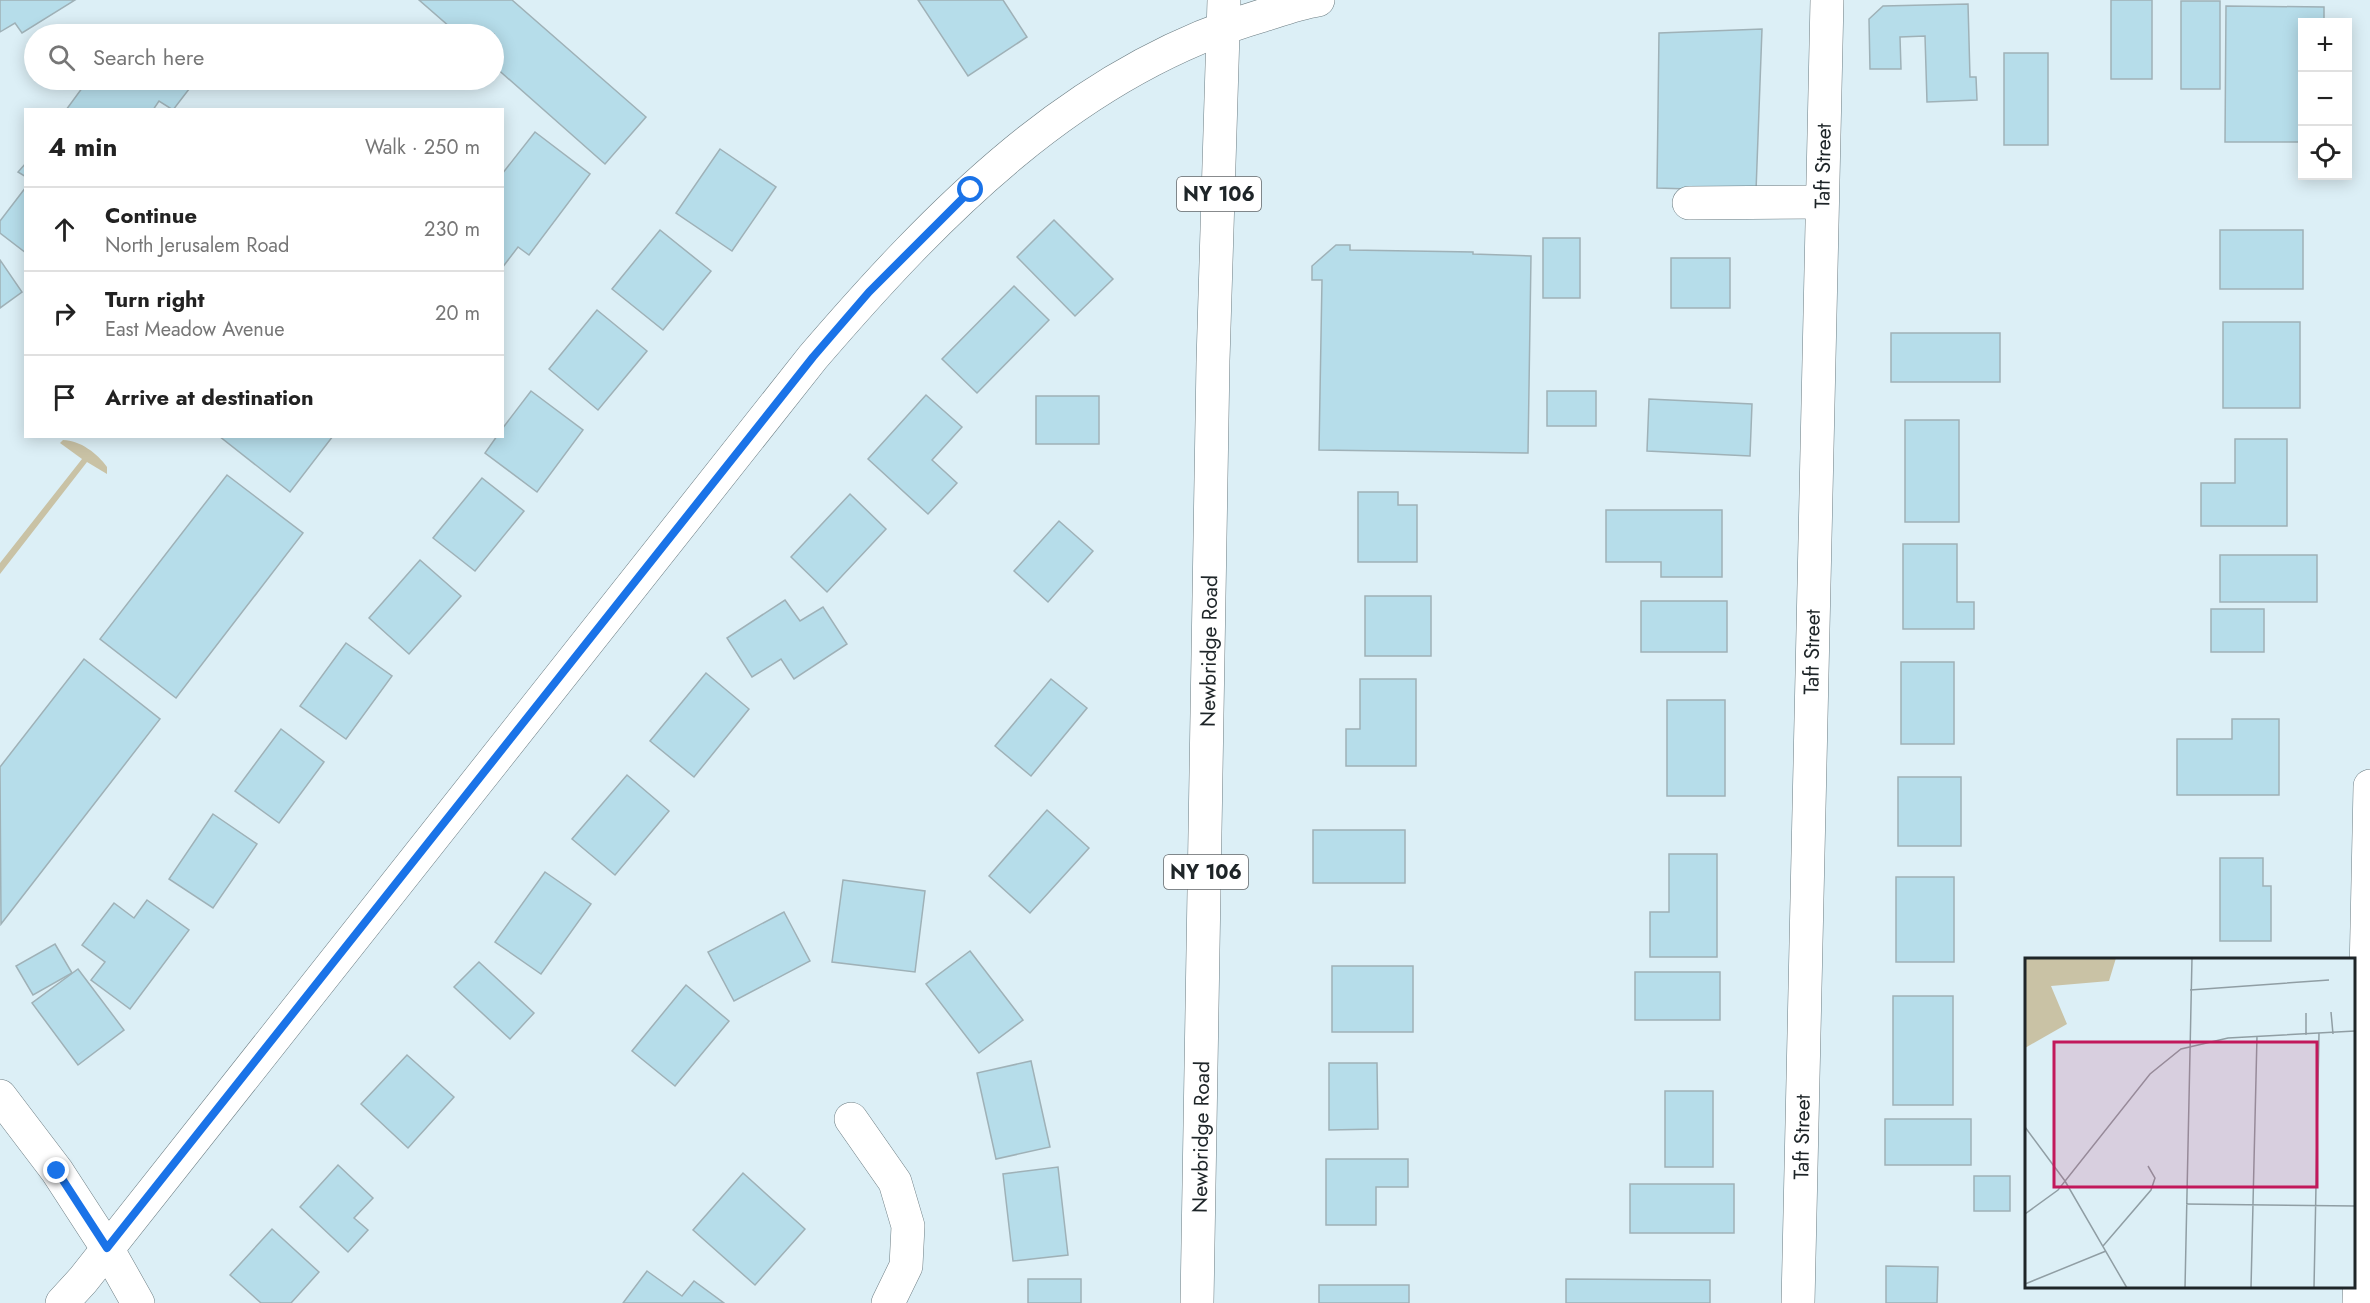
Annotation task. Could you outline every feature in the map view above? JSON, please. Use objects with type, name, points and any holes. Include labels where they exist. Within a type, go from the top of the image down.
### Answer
[{"type":"main road","points":[[62,1303],[813,357],[869,292],[971,190],[1020,146],[1073,107],[1224,13],[1318,0]]},
{"type":"main road","name":"Taft Street","points":[[1798,1303],[1827,0]]},
{"type":"main road","name":"Newbridge Road","points":[[1197,1303],[1213,372],[1224,13]]},
{"type":"main road","points":[[1689,203],[1822,202]]},
{"type":"main road","points":[[2359,1303],[2370,786]]},
{"type":"main road","points":[[0,1096],[57,1171],[107,1248],[138,1303]]},
{"type":"main road","points":[[851,1119],[895,1182],[908,1226],[906,1266],[888,1303]]},
{"type":"shaded area","points":[[63,440],[76,442],[94,453],[107,467],[107,474],[87,462],[0,574],[0,563],[82,459],[60,443]]},
{"type":"building","points":[[0,0],[75,0],[36,24],[24,24],[22,33],[15,23],[0,32]]},
{"type":"building","points":[[419,0],[512,0],[646,117],[605,164],[504,75],[504,24],[447,24]]},
{"type":"building","points":[[918,0],[1003,0],[1027,37],[968,76]]},
{"type":"building","points":[[2111,0],[2152,0],[2152,79],[2111,79]]},
{"type":"building","points":[[2181,1],[2220,1],[2220,89],[2181,89]]},
{"type":"building","points":[[1968,4],[1970,77],[1976,77],[1977,100],[1927,102],[1925,36],[1900,37],[1901,69],[1870,69],[1869,19],[1883,6]]},
{"type":"building","points":[[2226,6],[2324,7],[2324,18],[2298,18],[2298,142],[2225,142]]},
{"type":"building","points":[[1762,29],[1756,191],[1657,188],[1659,33]]},
{"type":"building","points":[[2004,53],[2048,53],[2048,145],[2004,145]]},
{"type":"building","points":[[81,90],[188,90],[175,108],[170,108],[159,101],[154,108],[67,108]]},
{"type":"building","points":[[535,132],[590,174],[529,255],[518,247],[504,265],[504,171]]},
{"type":"building","points":[[720,149],[776,187],[732,251],[676,213]]},
{"type":"building","points":[[24,165],[24,176],[18,172]]},
{"type":"building","points":[[24,190],[24,251],[0,233],[0,221]]},
{"type":"building","points":[[1054,220],[1113,279],[1075,316],[1017,257]]},
{"type":"building","points":[[660,230],[711,271],[663,330],[612,289]]},
{"type":"building","points":[[2220,230],[2303,230],[2303,289],[2220,289]]},
{"type":"building","points":[[1543,238],[1580,238],[1580,298],[1543,298]]},
{"type":"building","points":[[1336,245],[1350,245],[1350,250],[1473,252],[1473,254],[1531,256],[1528,453],[1319,450],[1322,280],[1312,280],[1312,266]]},
{"type":"building","points":[[1671,258],[1730,258],[1730,308],[1671,308]]},
{"type":"building","points":[[0,260],[22,292],[0,308]]},
{"type":"building","points":[[1014,286],[1049,320],[977,393],[942,359]]},
{"type":"building","points":[[597,310],[647,351],[598,410],[549,369]]},
{"type":"building","points":[[2223,322],[2300,322],[2300,408],[2223,408]]},
{"type":"building","points":[[1891,333],[2000,333],[2000,382],[1891,382]]},
{"type":"building","points":[[531,391],[583,430],[537,492],[485,453],[496,438],[504,438],[504,426]]},
{"type":"building","points":[[1547,391],[1596,391],[1596,426],[1547,426]]},
{"type":"building","points":[[926,395],[962,427],[932,460],[957,483],[928,514],[868,459]]},
{"type":"building","points":[[1036,396],[1099,396],[1099,444],[1036,444]]},
{"type":"building","points":[[1649,399],[1752,404],[1750,456],[1647,451]]},
{"type":"building","points":[[1905,420],[1959,420],[1959,522],[1905,522]]},
{"type":"building","points":[[222,438],[331,438],[290,492]]},
{"type":"building","points":[[2235,439],[2287,439],[2287,526],[2201,526],[2201,483],[2235,483]]},
{"type":"building","points":[[227,475],[303,533],[176,698],[100,639]]},
{"type":"building","points":[[482,478],[524,511],[475,571],[433,538]]},
{"type":"building","points":[[1358,492],[1398,492],[1398,505],[1417,505],[1417,562],[1358,562]]},
{"type":"building","points":[[850,494],[886,529],[827,592],[791,557]]},
{"type":"building","points":[[1606,510],[1722,510],[1722,577],[1661,577],[1661,562],[1606,562]]},
{"type":"building","points":[[1059,521],[1093,551],[1048,602],[1014,571]]},
{"type":"building","points":[[1903,544],[1957,544],[1957,602],[1974,602],[1974,629],[1903,629]]},
{"type":"building","points":[[2220,555],[2317,555],[2317,602],[2220,602]]},
{"type":"building","points":[[420,560],[461,596],[409,654],[369,618]]},
{"type":"building","points":[[1365,596],[1431,596],[1431,656],[1365,656]]},
{"type":"building","points":[[785,600],[800,621],[823,607],[847,644],[794,679],[781,659],[752,677],[727,638]]},
{"type":"building","points":[[1641,601],[1727,601],[1727,652],[1641,652]]},
{"type":"building","points":[[2211,609],[2264,609],[2264,652],[2211,652]]},
{"type":"building","points":[[346,643],[392,676],[346,739],[300,706]]},
{"type":"building","points":[[84,659],[160,719],[1,924],[0,767]]},
{"type":"building","points":[[1901,662],[1954,662],[1954,744],[1901,744]]},
{"type":"building","points":[[706,673],[749,709],[694,777],[650,741]]},
{"type":"building","points":[[1051,679],[1087,708],[1031,776],[995,746]]},
{"type":"building","points":[[1360,679],[1416,679],[1416,766],[1346,766],[1346,729],[1360,729]]},
{"type":"building","points":[[1667,700],[1725,700],[1725,796],[1667,796]]},
{"type":"building","points":[[2232,719],[2279,719],[2279,795],[2177,795],[2177,739],[2232,739]]},
{"type":"building","points":[[281,729],[324,762],[279,823],[235,791]]},
{"type":"building","points":[[627,775],[669,811],[615,875],[572,839]]},
{"type":"building","points":[[1898,777],[1961,777],[1961,846],[1898,846]]},
{"type":"building","points":[[1047,810],[1089,848],[1030,913],[989,876]]},
{"type":"building","points":[[213,814],[257,844],[213,908],[169,879]]},
{"type":"building","points":[[1313,830],[1405,830],[1405,883],[1313,883]]},
{"type":"building","points":[[1669,854],[1717,854],[1717,957],[1650,957],[1650,912],[1669,912]]},
{"type":"building","points":[[2220,858],[2263,858],[2263,886],[2271,886],[2271,941],[2220,941]]},
{"type":"building","points":[[545,872],[591,904],[541,974],[495,942]]},
{"type":"building","points":[[1896,877],[1954,877],[1954,962],[1896,962]]},
{"type":"building","points":[[843,880],[925,891],[915,972],[832,962]]},
{"type":"building","points":[[147,900],[189,930],[130,1009],[91,980],[105,962],[82,945],[114,903],[134,918]]},
{"type":"building","points":[[784,912],[810,961],[734,1001],[708,952]]},
{"type":"building","points":[[55,944],[72,973],[33,995],[16,966]]},
{"type":"building","points":[[970,951],[1023,1020],[979,1053],[926,984]]},
{"type":"building","points":[[479,962],[534,1013],[510,1039],[454,987]]},
{"type":"building","points":[[1332,966],[1413,966],[1413,1032],[1332,1032]]},
{"type":"building","points":[[78,969],[124,1030],[78,1065],[32,1003]]},
{"type":"building","points":[[1635,972],[1720,972],[1720,1020],[1635,1020]]},
{"type":"building","points":[[686,985],[729,1021],[675,1086],[632,1051]]},
{"type":"building","points":[[1893,996],[1953,996],[1953,1105],[1893,1105]]},
{"type":"building","points":[[407,1055],[454,1097],[408,1148],[361,1104]]},
{"type":"building","points":[[1031,1061],[1050,1147],[996,1159],[977,1073]]},
{"type":"building","points":[[1329,1063],[1377,1063],[1378,1129],[1329,1130]]},
{"type":"building","points":[[1665,1091],[1713,1091],[1713,1167],[1665,1167]]},
{"type":"building","points":[[1885,1119],[1971,1119],[1971,1165],[1885,1165]]},
{"type":"building","points":[[1326,1159],[1408,1159],[1408,1187],[1376,1187],[1376,1225],[1326,1225]]},
{"type":"building","points":[[338,1165],[373,1198],[354,1218],[368,1230],[348,1252],[300,1207]]},
{"type":"building","points":[[1058,1167],[1068,1255],[1013,1261],[1003,1174]]},
{"type":"building","points":[[743,1173],[805,1229],[755,1285],[693,1230]]},
{"type":"building","points":[[1974,1176],[2010,1176],[2010,1211],[1974,1211]]},
{"type":"building","points":[[1630,1184],[1734,1184],[1734,1233],[1630,1233]]},
{"type":"building","points":[[272,1229],[319,1272],[291,1303],[261,1303],[230,1275]]},
{"type":"building","points":[[1886,1266],[1938,1267],[1937,1303],[1886,1303]]},
{"type":"building","points":[[647,1271],[682,1296],[694,1281],[724,1303],[623,1303]]},
{"type":"building","points":[[1028,1279],[1081,1279],[1081,1303],[1028,1303]]},
{"type":"building","points":[[1566,1279],[1710,1280],[1710,1303],[1566,1303]]},
{"type":"building","points":[[1319,1285],[1409,1285],[1409,1303],[1319,1303]]},
{"type":"route","points":[[57,1171],[107,1248],[813,357],[869,292],[971,190]]}]
